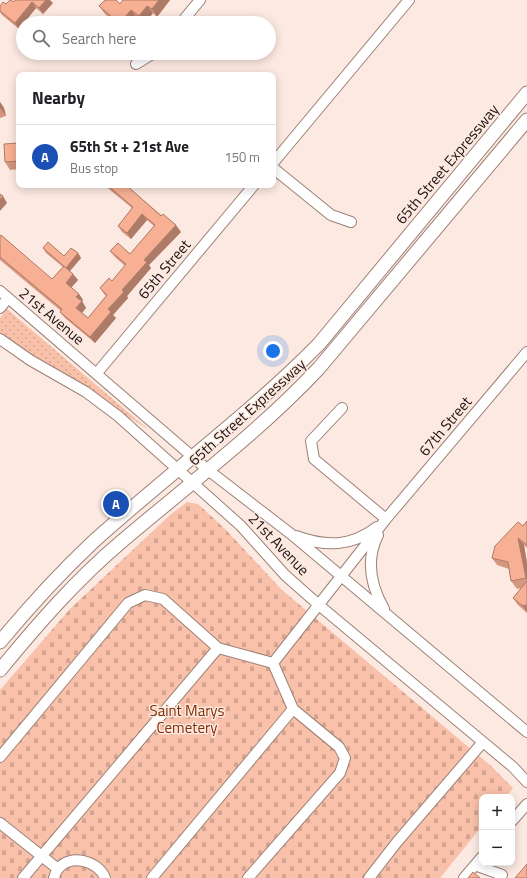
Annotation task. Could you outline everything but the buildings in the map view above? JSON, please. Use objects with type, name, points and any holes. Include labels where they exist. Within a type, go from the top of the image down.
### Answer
[{"type":"main road","name":"65th Street Expressway","points":[[0,642],[31,606],[93,543],[284,379],[319,344],[527,93]]},
{"type":"main road","name":"65th Street Expressway","points":[[0,670],[37,625],[79,581],[120,543],[208,470],[298,391],[527,120]]},
{"type":"street","points":[[187,16],[200,0]]},
{"type":"street","points":[[276,159],[409,0]]},
{"type":"street","points":[[136,64],[143,60]]},
{"type":"street","points":[[276,170],[331,215],[351,222]]},
{"type":"street","name":"65th Street","points":[[97,373],[248,188]]},
{"type":"street","points":[[0,308],[4,295]]},
{"type":"street","name":"21st Avenue","points":[[4,295],[97,373],[208,470],[291,534],[527,732]]},
{"type":"street","name":"21st Avenue","points":[[0,339],[30,360],[86,392],[118,416],[241,526],[285,575],[513,767],[527,782]]},
{"type":"street","name":"67th Street","points":[[273,663],[320,606],[386,519],[527,352]]},
{"type":"street","points":[[342,408],[311,441],[314,459],[386,519]]},
{"type":"street","name":"67th Street","points":[[291,534],[320,543],[343,543],[357,539],[369,533],[386,519]]},
{"type":"street","name":"67th Street","points":[[386,519],[375,541],[370,564],[374,587],[388,616]]},
{"type":"street","points":[[0,757],[128,603],[146,595],[163,599],[218,648],[273,663],[293,709],[339,747],[345,758],[340,773],[248,878]]},
{"type":"street","points":[[23,878],[218,648]]},
{"type":"street","points":[[152,878],[293,709]]},
{"type":"street","points":[[369,878],[397,842],[483,742]]},
{"type":"street","points":[[515,818],[527,804]]},
{"type":"street","points":[[0,823],[41,856],[56,874],[66,863],[77,860],[89,862],[97,866],[103,872],[105,878]]},
{"type":"street","points":[[464,878],[479,860]]},
{"type":"street","points":[[475,865],[502,875]]},
{"type":"green space","points":[[7,309],[149,430],[9,341],[0,333],[0,318]]},
{"type":"green space","name":"Saint Marys Cemetery","points":[[187,502],[198,504],[225,529],[282,590],[491,766],[513,788],[508,794],[479,794],[479,830],[440,878],[0,878],[0,690],[70,609],[170,515]]},
{"type":"place","name":"65th St + 21st Ave","points":[[116,504]]}]
